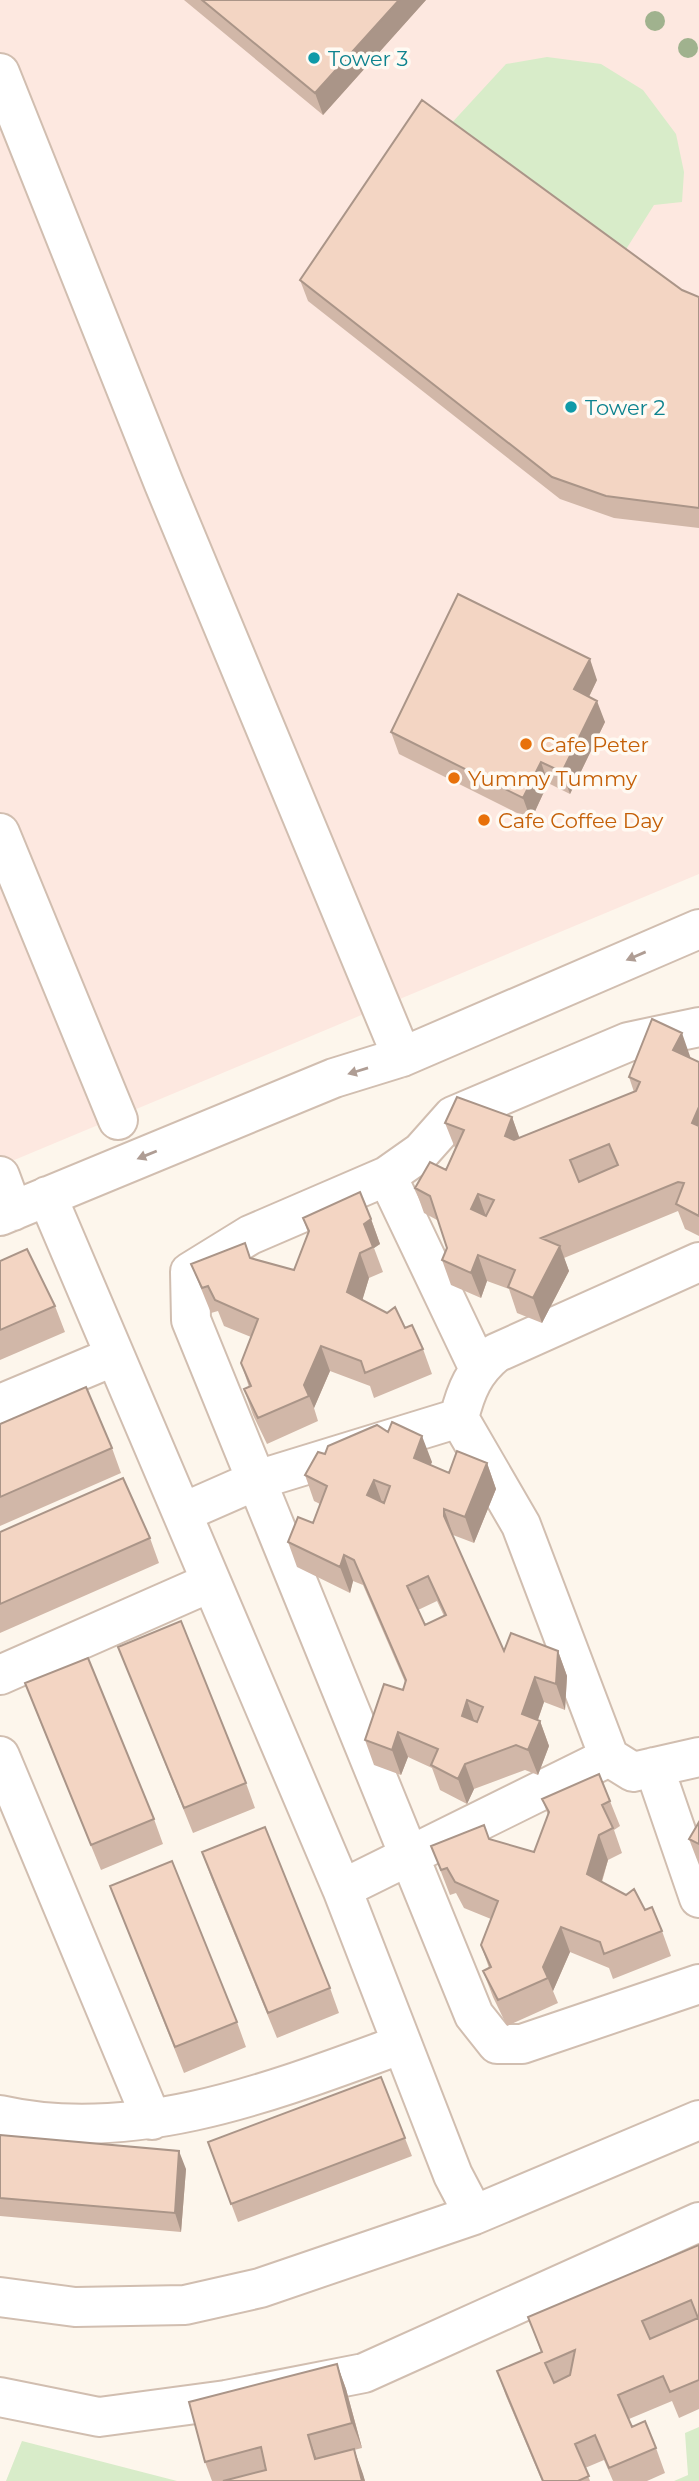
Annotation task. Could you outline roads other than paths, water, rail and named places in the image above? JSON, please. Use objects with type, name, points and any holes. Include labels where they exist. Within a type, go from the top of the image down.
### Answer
[{"type":"street","points":[[0,73],[164,485],[402,1057]]},
{"type":"street","points":[[0,833],[118,1120]]},
{"type":"street","points":[[474,2215],[453,2175],[342,1889],[209,1583],[115,1356],[15,1200],[334,1078],[402,1057],[699,929]]},
{"type":"street","points":[[699,1027],[628,1041],[453,1116],[421,1152],[387,1176],[250,1235],[190,1272],[191,1320],[474,2015],[496,2043],[522,2044],[699,1984]]},
{"type":"street","points":[[387,1176],[478,1367]]},
{"type":"street","points":[[699,1262],[496,1353],[478,1367],[465,1394],[459,1418],[522,1525],[609,1756],[633,1772],[699,1757]]},
{"type":"street","points":[[0,1404],[115,1356]]},
{"type":"street","points":[[181,1513],[257,1479],[459,1418]]},
{"type":"street","points":[[0,1675],[209,1583]]},
{"type":"street","points":[[0,1756],[152,2120]]},
{"type":"street","points":[[342,1889],[609,1756]]},
{"type":"street","points":[[654,1767],[699,1898]]},
{"type":"street","points":[[0,2115],[34,2123],[152,2120],[281,2088],[402,2044]]},
{"type":"street","points":[[0,2297],[75,2307],[185,2305],[260,2288],[474,2215],[699,2120]]},
{"type":"street","points":[[0,2397],[99,2417],[226,2400],[364,2373],[699,2222]]},
{"type":"place","name":"Tower 3","points":[[314,58]]},
{"type":"place","name":"Tower 2","points":[[571,407]]},
{"type":"place","name":"Cafe Peter","points":[[526,744]]},
{"type":"place","name":"Yummy Tummy","points":[[454,778]]},
{"type":"place","name":"Cafe Coffee Day","points":[[484,820]]}]
